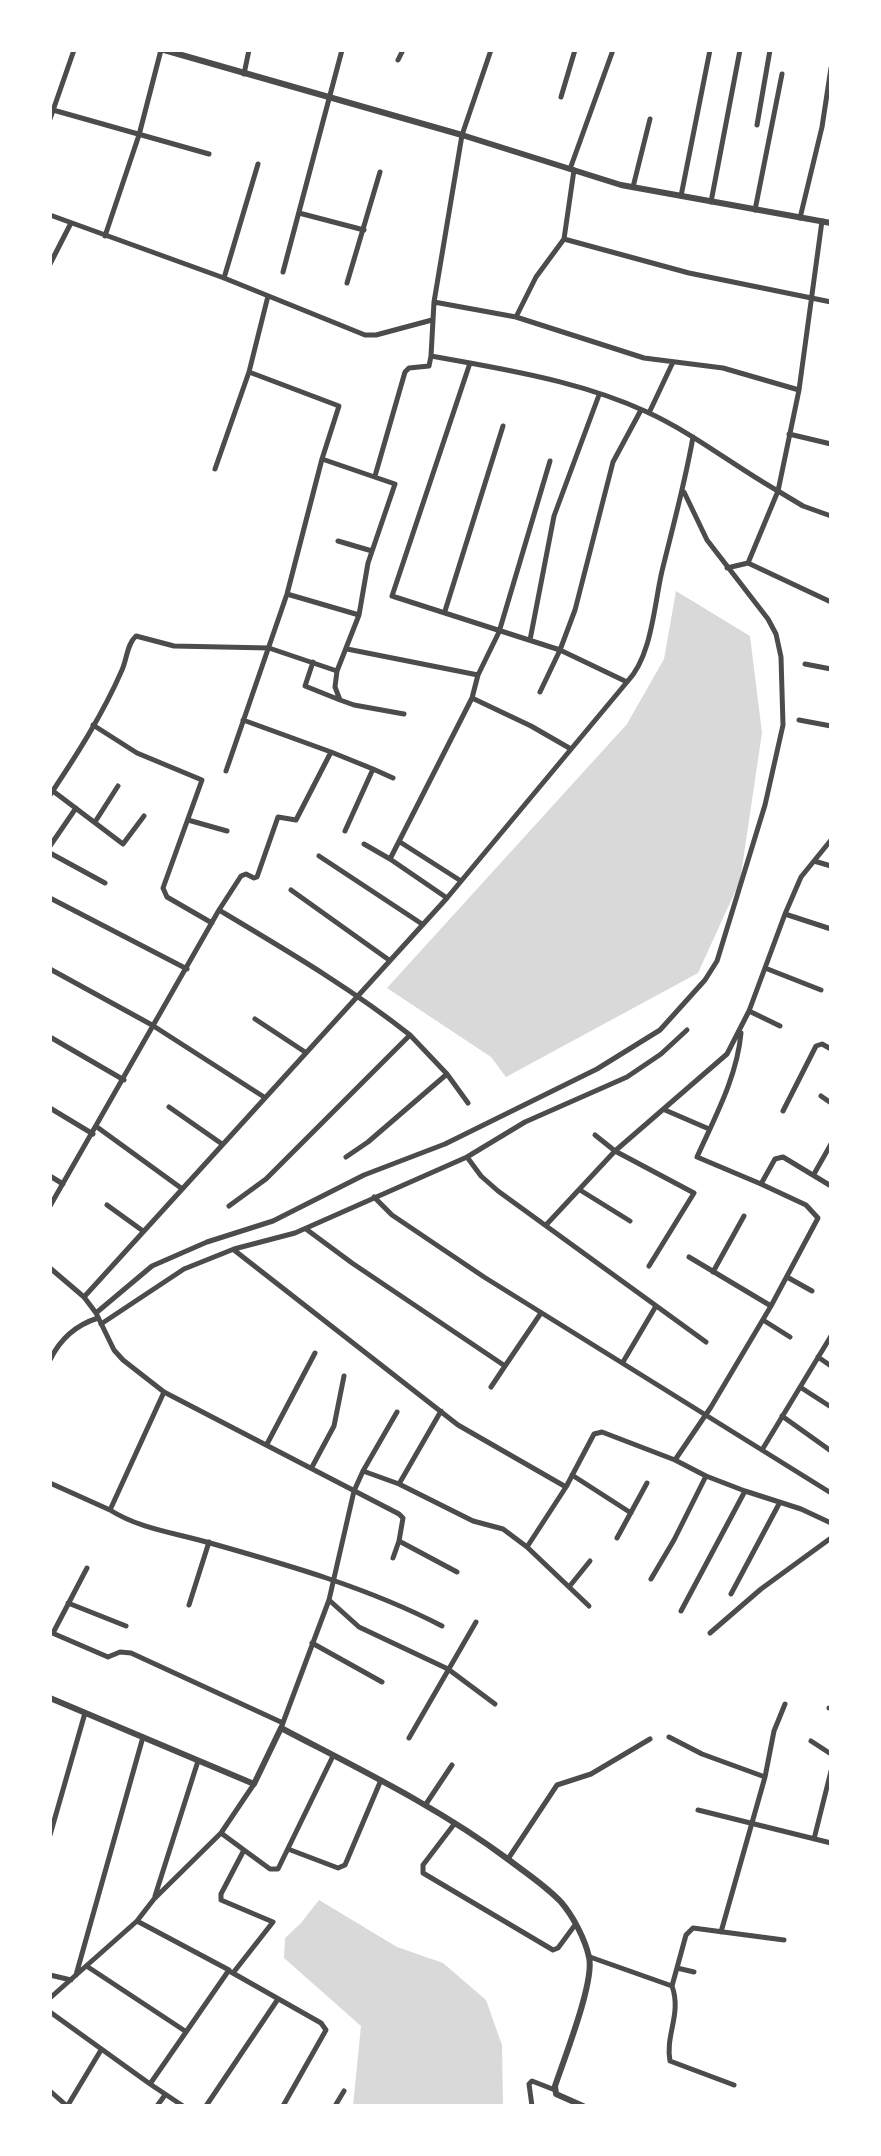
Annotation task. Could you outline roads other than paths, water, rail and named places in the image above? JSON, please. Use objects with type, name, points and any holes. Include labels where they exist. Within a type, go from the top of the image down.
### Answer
[{"type":"street","points":[[50,119],[74,50]]},
{"type":"street","points":[[105,236],[139,135],[162,50],[633,187],[831,223]]},
{"type":"street","points":[[244,74],[249,50]]},
{"type":"street","points":[[283,272],[342,50]]},
{"type":"street","points":[[398,60],[403,50]]},
{"type":"street","points":[[375,476],[405,372],[409,368],[429,366],[434,302],[462,135],[491,50]]},
{"type":"street","points":[[561,97],[575,50]]},
{"type":"street","points":[[516,317],[536,277],[564,239],[572,169],[613,50]]},
{"type":"street","points":[[681,197],[710,50]]},
{"type":"street","points":[[711,203],[740,50]]},
{"type":"street","points":[[757,125],[770,50]]},
{"type":"street","points":[[800,218],[822,127],[831,68]]},
{"type":"street","points":[[755,211],[782,74]]},
{"type":"street","points":[[53,110],[209,154]]},
{"type":"street","points":[[633,187],[650,119]]},
{"type":"street","points":[[224,278],[258,164]]},
{"type":"street","points":[[347,283],[380,172]]},
{"type":"street","points":[[299,213],[364,230]]},
{"type":"street","points":[[50,215],[224,278],[365,335],[376,335],[432,320]]},
{"type":"street","points":[[748,563],[778,491],[799,390],[822,221]]},
{"type":"street","points":[[50,264],[71,223]]},
{"type":"street","points":[[564,239],[689,273],[831,302]]},
{"type":"street","points":[[215,469],[249,372],[268,296]]},
{"type":"street","points":[[434,302],[516,317],[644,358],[723,368],[799,390]]},
{"type":"street","points":[[431,356],[552,378],[649,413],[803,506],[831,516]]},
{"type":"street","points":[[649,413],[673,362]]},
{"type":"street","points":[[470,363],[392,596],[560,650],[627,682]]},
{"type":"street","points":[[226,771],[287,594],[339,406],[249,372]]},
{"type":"street","points":[[530,640],[554,516],[599,395]]},
{"type":"street","points":[[540,692],[575,610],[613,462],[641,410]]},
{"type":"street","points":[[445,611],[503,426]]},
{"type":"street","points":[[789,434],[831,444]]},
{"type":"street","points":[[84,1297],[447,898],[635,674],[646,643],[684,492],[693,437]]},
{"type":"street","points":[[322,459],[393,482],[396,486],[372,551],[359,615],[337,671],[335,687],[340,700]]},
{"type":"street","points":[[390,859],[472,698],[478,675],[499,632],[550,461]]},
{"type":"street","points":[[99,1318],[152,1266],[207,1242],[273,1221],[364,1175],[445,1144],[597,1069],[660,1030],[705,980],[724,942],[731,910],[765,805],[783,725],[781,657],[776,634],[768,619],[707,540],[684,492]]},
{"type":"street","points":[[338,541],[372,551]]},
{"type":"street","points":[[727,568],[748,563],[831,602]]},
{"type":"street","points":[[287,594],[359,615]]},
{"type":"street","points":[[144,816],[123,844],[52,793],[123,668],[132,639],[136,636],[174,646],[269,648],[337,671]]},
{"type":"street","points":[[347,649],[478,675]]},
{"type":"street","points":[[313,662],[305,686],[354,705],[404,714]]},
{"type":"street","points":[[805,664],[831,669]]},
{"type":"street","points":[[472,698],[571,749]]},
{"type":"street","points":[[243,720],[393,778]]},
{"type":"street","points":[[799,720],[831,726]]},
{"type":"street","points":[[93,725],[137,753],[200,778],[201,784],[163,884],[167,897],[212,923]]},
{"type":"street","points":[[50,1206],[219,910],[241,876],[257,877],[278,817],[293,821],[297,819],[331,752]]},
{"type":"street","points":[[345,831],[373,769]]},
{"type":"street","points":[[95,822],[118,786]]},
{"type":"street","points":[[50,846],[76,808]]},
{"type":"street","points":[[188,820],[227,831]]},
{"type":"street","points":[[546,1225],[615,1151],[727,1054],[749,1011],[801,877],[831,840]]},
{"type":"street","points":[[400,842],[461,881]]},
{"type":"street","points":[[364,844],[447,898]]},
{"type":"street","points":[[50,853],[105,883]]},
{"type":"street","points":[[319,856],[422,924]]},
{"type":"street","points":[[814,861],[831,866]]},
{"type":"street","points":[[291,890],[389,960]]},
{"type":"street","points":[[50,898],[187,969]]},
{"type":"street","points":[[219,910],[410,1035],[447,1074],[468,1103]]},
{"type":"street","points":[[785,914],[831,929]]},
{"type":"street","points":[[765,968],[821,990]]},
{"type":"street","points":[[51,972],[152,1025],[264,1097]]},
{"type":"street","points":[[749,1011],[780,1026]]},
{"type":"street","points":[[255,1019],[305,1052]]},
{"type":"street","points":[[50,1360],[59,1344],[75,1329],[184,1269],[234,1249],[305,1228],[467,1157],[525,1122],[627,1077],[661,1054],[687,1030]]},
{"type":"street","points":[[675,1460],[706,1416],[763,1320],[818,1218],[806,1205],[697,1157],[733,1074],[741,1030]]},
{"type":"street","points":[[229,1206],[275,1172],[410,1035]]},
{"type":"street","points":[[50,1037],[124,1080]]},
{"type":"street","points":[[783,1111],[816,1046],[822,1044],[831,1049]]},
{"type":"street","points":[[346,1157],[447,1074]]},
{"type":"street","points":[[821,1096],[831,1103]]},
{"type":"street","points":[[169,1107],[222,1144]]},
{"type":"street","points":[[50,1108],[93,1134]]},
{"type":"street","points":[[665,1110],[709,1129]]},
{"type":"street","points":[[97,1127],[181,1188]]},
{"type":"street","points":[[595,1135],[615,1151],[694,1193],[649,1266]]},
{"type":"street","points":[[814,1174],[831,1144]]},
{"type":"street","points":[[467,1157],[498,1191],[706,1342]]},
{"type":"street","points":[[761,1184],[779,1157],[790,1159],[831,1186]]},
{"type":"street","points":[[50,1176],[63,1184]]},
{"type":"street","points":[[580,1190],[630,1221]]},
{"type":"street","points":[[374,1197],[392,1215],[541,1313],[831,1493]]},
{"type":"street","points":[[107,1205],[143,1231]]},
{"type":"street","points":[[713,1272],[744,1216]]},
{"type":"street","points":[[305,1228],[505,1366]]},
{"type":"street","points":[[234,1249],[458,1425],[566,1487]]},
{"type":"street","points":[[689,1257],[771,1306]]},
{"type":"street","points":[[50,1268],[84,1297],[123,1360],[164,1392],[312,1467],[403,1518],[393,1558]]},
{"type":"street","points":[[787,1277],[812,1291]]},
{"type":"street","points":[[623,1362],[656,1306]]},
{"type":"street","points":[[491,1387],[541,1313]]},
{"type":"street","points":[[763,1320],[790,1337]]},
{"type":"street","points":[[762,1450],[831,1336]]},
{"type":"street","points":[[267,1445],[315,1353]]},
{"type":"street","points":[[818,1357],[831,1366]]},
{"type":"street","points":[[312,1467],[334,1426],[344,1376]]},
{"type":"street","points":[[800,1387],[831,1407]]},
{"type":"street","points":[[110,1510],[164,1392]]},
{"type":"street","points":[[399,1484],[441,1411]]},
{"type":"street","points":[[50,1998],[137,1921],[154,1899],[221,1833],[254,1784],[282,1726],[329,1600],[354,1491],[397,1412]]},
{"type":"street","points":[[782,1416],[831,1451]]},
{"type":"street","points":[[527,1547],[597,1432],[606,1432],[706,1476],[831,1523]]},
{"type":"street","points":[[363,1471],[399,1484],[473,1521],[503,1529],[527,1547],[589,1606]]},
{"type":"street","points":[[572,1475],[631,1513]]},
{"type":"street","points":[[651,1579],[706,1476]]},
{"type":"street","points":[[50,1483],[137,1525],[209,1542],[332,1580],[390,1601],[442,1626]]},
{"type":"street","points":[[617,1538],[647,1483]]},
{"type":"street","points":[[681,1611],[745,1491]]},
{"type":"street","points":[[731,1594],[780,1502]]},
{"type":"street","points":[[710,1633],[761,1589],[831,1538]]},
{"type":"street","points":[[399,1541],[457,1572]]},
{"type":"street","points":[[189,1605],[209,1542]]},
{"type":"street","points":[[569,1587],[590,1561]]},
{"type":"street","points":[[87,1568],[52,1632],[108,1657],[120,1652],[131,1653],[282,1726],[455,1822],[508,1859],[561,1903],[590,1957],[590,1972],[555,2090]]},
{"type":"street","points":[[329,1600],[374,1636],[448,1669],[495,1704]]},
{"type":"street","points":[[68,1603],[126,1626]]},
{"type":"street","points":[[409,1738],[476,1622]]},
{"type":"street","points":[[312,1643],[382,1682]]},
{"type":"street","points":[[50,1698],[254,1784]]},
{"type":"street","points":[[721,1932],[765,1777],[774,1731],[785,1704]]},
{"type":"street","points":[[50,1835],[85,1712]]},
{"type":"street","points":[[74,1978],[143,1737]]},
{"type":"street","points":[[669,1737],[702,1754],[765,1777]]},
{"type":"street","points":[[508,1859],[557,1785],[591,1774],[650,1739]]},
{"type":"street","points":[[811,1741],[831,1754]]},
{"type":"street","points":[[221,1833],[275,1870],[280,1866],[333,1756]]},
{"type":"street","points":[[154,1899],[199,1760]]},
{"type":"street","points":[[426,1804],[452,1765]]},
{"type":"street","points":[[814,1839],[831,1771]]},
{"type":"street","points":[[288,1849],[338,1868],[345,1865],[381,1780]]},
{"type":"street","points":[[698,1810],[831,1843]]},
{"type":"street","points":[[455,1822],[423,1865],[423,1873],[553,1950],[558,1948],[575,1925]]},
{"type":"street","points":[[150,2084],[185,2031],[273,1922],[221,1900],[221,1894],[244,1850]]},
{"type":"street","points":[[137,1921],[321,2023],[326,2030],[283,2106]]},
{"type":"street","points":[[734,2085],[670,2061],[677,2006],[672,1986],[686,1935],[693,1928],[784,1940]]},
{"type":"street","points":[[590,1957],[672,1986]]},
{"type":"street","points":[[88,1967],[185,2031]]},
{"type":"street","points":[[677,1968],[694,1972]]},
{"type":"street","points":[[50,1975],[74,1978]]},
{"type":"street","points":[[206,2106],[278,1999]]},
{"type":"street","points":[[50,2012],[183,2106]]},
{"type":"street","points":[[50,2091],[67,2106],[101,2050]]},
{"type":"street","points":[[532,2106],[529,2084],[532,2081],[583,2106]]},
{"type":"street","points":[[335,2106],[344,2091]]},
{"type":"street","points":[[157,2106],[165,2095]]}]
